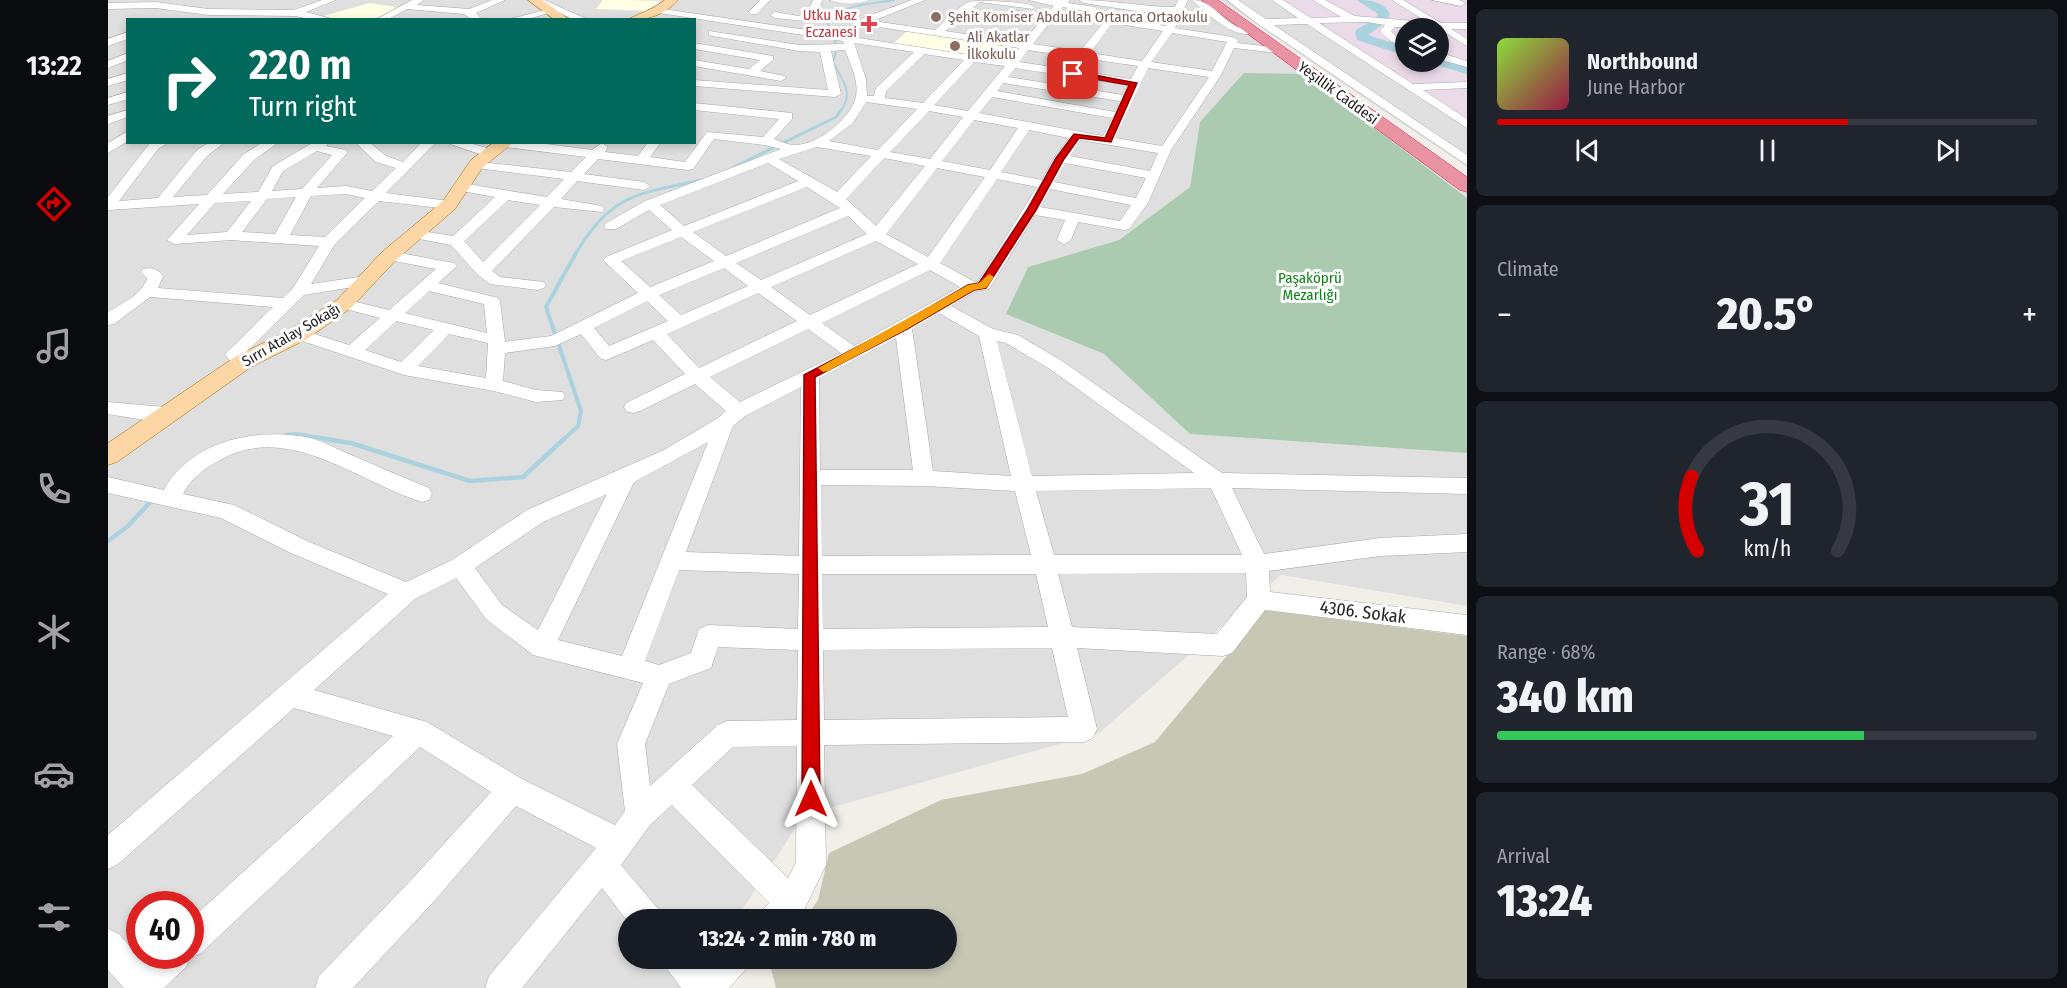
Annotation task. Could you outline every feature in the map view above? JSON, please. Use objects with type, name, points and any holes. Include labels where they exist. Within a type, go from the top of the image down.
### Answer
[{"type":"highway","name":"Yeşillik Caddesi","points":[[1209,0],[1467,186]]},
{"type":"highway","name":"Yeşillik Caddesi","points":[[1225,0],[1251,30],[1467,171]]},
{"type":"main road","points":[[535,0],[561,18]]},
{"type":"main road","points":[[636,18],[659,10],[672,0]]},
{"type":"main road","name":"Sırrı Atalay Sokağı","points":[[108,456],[243,362],[299,334],[344,304],[389,256],[449,205],[461,187],[494,151]]},
{"type":"street","points":[[199,18],[230,0]]},
{"type":"street","points":[[245,18],[272,0]]},
{"type":"street","points":[[305,0],[328,1]]},
{"type":"street","points":[[384,18],[420,0]]},
{"type":"street","points":[[476,0],[503,11]]},
{"type":"street","points":[[535,0],[580,18]]},
{"type":"street","points":[[696,39],[703,32],[724,20],[765,0]]},
{"type":"street","points":[[746,11],[801,19],[813,10],[818,0]]},
{"type":"street","points":[[835,0],[864,0]]},
{"type":"street","points":[[611,226],[650,204],[770,159],[793,148],[816,143],[852,120],[861,97],[862,87],[847,32],[863,22],[920,0]]},
{"type":"street","points":[[937,33],[976,0]]},
{"type":"street","points":[[983,0],[1019,6],[1092,9],[1084,19],[1110,20],[1165,29],[1251,30],[1309,20],[1352,19],[1377,20],[1395,24]]},
{"type":"street","points":[[1033,0],[1057,8],[1071,20]]},
{"type":"street","points":[[1084,0],[1149,10],[1180,5]]},
{"type":"street","points":[[1141,0],[1165,29]]},
{"type":"street","points":[[1197,0],[1369,94],[1467,161]]},
{"type":"street","points":[[1232,0],[1251,30],[1278,50]]},
{"type":"street","points":[[1277,0],[1466,122]]},
{"type":"street","points":[[1318,0],[1352,19]]},
{"type":"street","points":[[1397,0],[1425,18]]},
{"type":"street","points":[[1437,0],[1464,8]]},
{"type":"street","points":[[283,18],[328,1]]},
{"type":"street","points":[[108,6],[156,5],[208,12],[295,13],[319,18]]},
{"type":"street","points":[[1108,140],[1134,83],[1180,5]]},
{"type":"street","points":[[1004,21],[1019,6]]},
{"type":"street","points":[[409,7],[469,12],[551,10]]},
{"type":"street","points":[[584,326],[606,354],[877,235],[1057,8]]},
{"type":"street","points":[[1416,12],[1442,12],[1464,8]]},
{"type":"street","points":[[659,10],[849,43],[922,50],[1134,83]]},
{"type":"street","points":[[449,18],[469,12]]},
{"type":"street","points":[[469,12],[477,18]]},
{"type":"street","points":[[108,15],[125,16]]},
{"type":"street","points":[[1083,56],[1110,20]]},
{"type":"street","points":[[863,22],[937,33],[989,37],[1083,56],[1216,75]]},
{"type":"street","points":[[1391,23],[1385,31],[1395,40]]},
{"type":"street","points":[[1449,25],[1467,26]]},
{"type":"street","points":[[1032,210],[1124,226],[1155,176],[1165,150],[1216,75],[1251,30]]},
{"type":"street","points":[[703,32],[799,48],[825,49],[849,43]]},
{"type":"street","points":[[1449,33],[1467,43]]},
{"type":"street","points":[[108,43],[126,35]]},
{"type":"street","points":[[770,77],[780,61],[775,43]]},
{"type":"street","points":[[696,46],[780,61]]},
{"type":"street","points":[[751,73],[780,61],[799,48]]},
{"type":"street","points":[[1449,48],[1467,55]]},
{"type":"street","points":[[825,49],[836,94]]},
{"type":"street","points":[[879,100],[880,90],[922,50]]},
{"type":"street","points":[[108,65],[126,57]]},
{"type":"street","points":[[344,304],[446,328],[496,345],[541,345],[555,341],[648,294],[844,204],[883,154],[972,58]]},
{"type":"street","points":[[1449,58],[1467,64]]},
{"type":"street","points":[[696,63],[798,80],[796,102],[766,141]]},
{"type":"street","points":[[108,83],[126,77]]},
{"type":"street","points":[[1001,79],[1126,99]]},
{"type":"street","points":[[696,83],[796,102]]},
{"type":"street","points":[[1369,94],[1467,85]]},
{"type":"street","points":[[990,93],[1118,116]]},
{"type":"street","points":[[696,106],[796,102],[836,94],[928,107],[1077,136],[1165,150]]},
{"type":"street","points":[[108,102],[126,96]]},
{"type":"street","points":[[108,120],[126,113]]},
{"type":"street","points":[[1422,130],[1441,123],[1466,122]]},
{"type":"street","points":[[633,407],[930,264],[1026,126]]},
{"type":"street","points":[[1422,130],[1467,156]]},
{"type":"street","points":[[696,133],[766,141],[793,148]]},
{"type":"street","points":[[109,143],[126,135]]},
{"type":"street","points":[[494,151],[555,146],[595,155],[688,166],[711,135]]},
{"type":"street","points":[[108,854],[407,592],[460,566],[535,516],[671,455],[732,417],[854,354],[972,287],[982,286],[1032,210],[1060,158],[1077,136]]},
{"type":"street","points":[[816,143],[1140,203]]},
{"type":"street","points":[[108,206],[155,144]]},
{"type":"street","points":[[162,202],[202,153],[216,144]]},
{"type":"street","points":[[270,144],[249,157],[174,240],[231,236],[329,242]]},
{"type":"street","points":[[364,144],[381,159],[406,167]]},
{"type":"street","points":[[243,362],[234,354],[299,291],[329,242],[428,144]]},
{"type":"street","points":[[483,271],[519,237],[604,144]]},
{"type":"street","points":[[642,160],[654,144]]},
{"type":"street","points":[[231,236],[262,195],[278,169],[320,145],[341,153],[307,191],[280,239]]},
{"type":"street","points":[[467,145],[576,176],[644,186]]},
{"type":"street","points":[[1060,158],[1155,176]]},
{"type":"street","points":[[770,159],[844,204],[877,235],[972,287]]},
{"type":"street","points":[[679,322],[611,260],[682,231],[738,212],[809,182]]},
{"type":"street","points":[[461,187],[597,209]]},
{"type":"street","points":[[108,206],[346,190],[449,205]]},
{"type":"street","points":[[456,242],[505,195]]},
{"type":"street","points":[[650,204],[682,231],[854,354]]},
{"type":"street","points":[[1064,240],[1073,218]]},
{"type":"street","points":[[414,234],[456,242],[483,271],[496,281],[538,285]]},
{"type":"street","points":[[352,352],[448,266],[389,256]]},
{"type":"street","points":[[108,320],[148,291],[155,281],[155,276],[149,272]]},
{"type":"street","points":[[299,291],[366,281]]},
{"type":"street","points":[[426,285],[492,301],[496,345],[494,385]]},
{"type":"street","points":[[148,291],[287,303]]},
{"type":"street","points":[[460,566],[494,612],[542,647],[659,676],[702,660],[708,636],[809,640],[1062,637],[1223,645],[1259,600],[1257,564],[1218,480],[1056,365],[1012,339],[987,333],[939,306]]},
{"type":"street","points":[[903,327],[924,478]]},
{"type":"street","points":[[404,369],[446,328]]},
{"type":"street","points":[[656,333],[698,376],[732,417]]},
{"type":"street","points":[[501,988],[640,815],[727,734],[1084,729],[987,333]]},
{"type":"street","points":[[299,334],[404,369],[494,385],[537,396],[556,396]]},
{"type":"street","points":[[784,909],[811,865],[808,565],[810,375]]},
{"type":"street","points":[[108,408],[151,414],[169,413]]},
{"type":"street","points":[[628,670],[732,417]]},
{"type":"street","points":[[170,499],[181,478],[197,464],[222,450],[264,441],[309,445],[422,494]]},
{"type":"street","points":[[542,647],[626,477]]},
{"type":"street","points":[[810,477],[924,478],[1023,484],[1218,480],[1467,486]]},
{"type":"street","points":[[108,485],[226,511],[299,547],[407,592]]},
{"type":"street","points":[[672,561],[808,565],[1257,564],[1380,547],[1467,543]]},
{"type":"street","name":"4306. Sokak","points":[[1259,600],[1467,625]]},
{"type":"street","points":[[640,815],[631,744],[659,676]]},
{"type":"street","points":[[290,695],[418,731],[512,789],[607,838],[611,853],[640,909]]},
{"type":"street","points":[[204,929],[418,731]]},
{"type":"street","points":[[673,786],[781,909]]},
{"type":"street","points":[[331,988],[425,888],[512,789]]},
{"type":"street","points":[[108,945],[143,987],[162,969]]},
{"type":"street","points":[[688,969],[704,988],[724,969]]},
{"type":"shaded area","points":[[108,0],[1215,0],[1467,181],[1467,198],[1303,74],[1200,122],[1190,187],[1119,240],[1028,267],[1007,314],[1104,354],[1190,434],[1467,453],[1467,606],[1281,575],[1099,733],[804,815],[743,909],[618,909],[618,969],[722,969],[727,988],[108,988]]},
{"type":"shaded area","points":[[603,0],[660,1],[646,11],[596,9]]},
{"type":"shaded area","points":[[1221,0],[1467,0],[1467,167],[1345,85]]},
{"type":"shaded area","points":[[1281,0],[1467,0],[1467,125]]},
{"type":"shaded area","points":[[370,3],[402,8],[378,18],[323,16]]},
{"type":"shaded area","name":"Ali Akatlar İlkokulu","points":[[907,31],[1018,47],[1010,63],[892,45]]},
{"type":"shaded area","points":[[1265,610],[1467,636],[1467,988],[776,988],[771,969],[957,969],[957,909],[812,909],[818,900],[829,853],[941,800],[1082,774],[1155,742]]},
{"type":"green space","name":"Paşaköprü Mezarlığı","points":[[1244,73],[1303,74],[1467,198],[1467,453],[1190,434],[1104,354],[1006,314],[1028,267],[1119,240],[1190,187],[1200,122]]},
{"type":"waterway","points":[[840,112],[847,93],[833,62],[837,48],[828,24],[833,17],[848,9],[894,0]]},
{"type":"waterway","points":[[1363,0],[1382,10],[1384,14],[1381,20],[1361,33],[1362,37],[1395,48]]},
{"type":"waterway","points":[[1449,64],[1467,70]]},
{"type":"waterway","points":[[734,167],[836,117],[841,110]]},
{"type":"waterway","points":[[575,255],[600,220],[613,208],[642,194],[701,180]]},
{"type":"waterway","points":[[563,440],[578,426],[581,411],[546,307],[576,253]]},
{"type":"waterway","points":[[286,435],[296,434],[334,440]]},
{"type":"waterway","points":[[324,439],[351,443],[470,481],[523,477],[564,439]]},
{"type":"waterway","points":[[108,541],[128,526],[154,498]]},
{"type":"slow traffic","points":[[823,368],[854,354],[972,287],[982,286],[989,277]]},
{"type":"place","name":"Şehit Komiser Abdullah Ortanca Ortaokulu","points":[[936,17]]},
{"type":"place","name":"Utku Naz Eczanesi","points":[[869,24]]},
{"type":"place","name":"Ali Akatlar İlkokulu","points":[[955,46]]},
{"type":"route","points":[[811,799],[808,565],[810,375],[854,354],[972,287],[982,286],[1032,210],[1060,158],[1077,136],[1108,140],[1134,83],[1073,74]]}]
